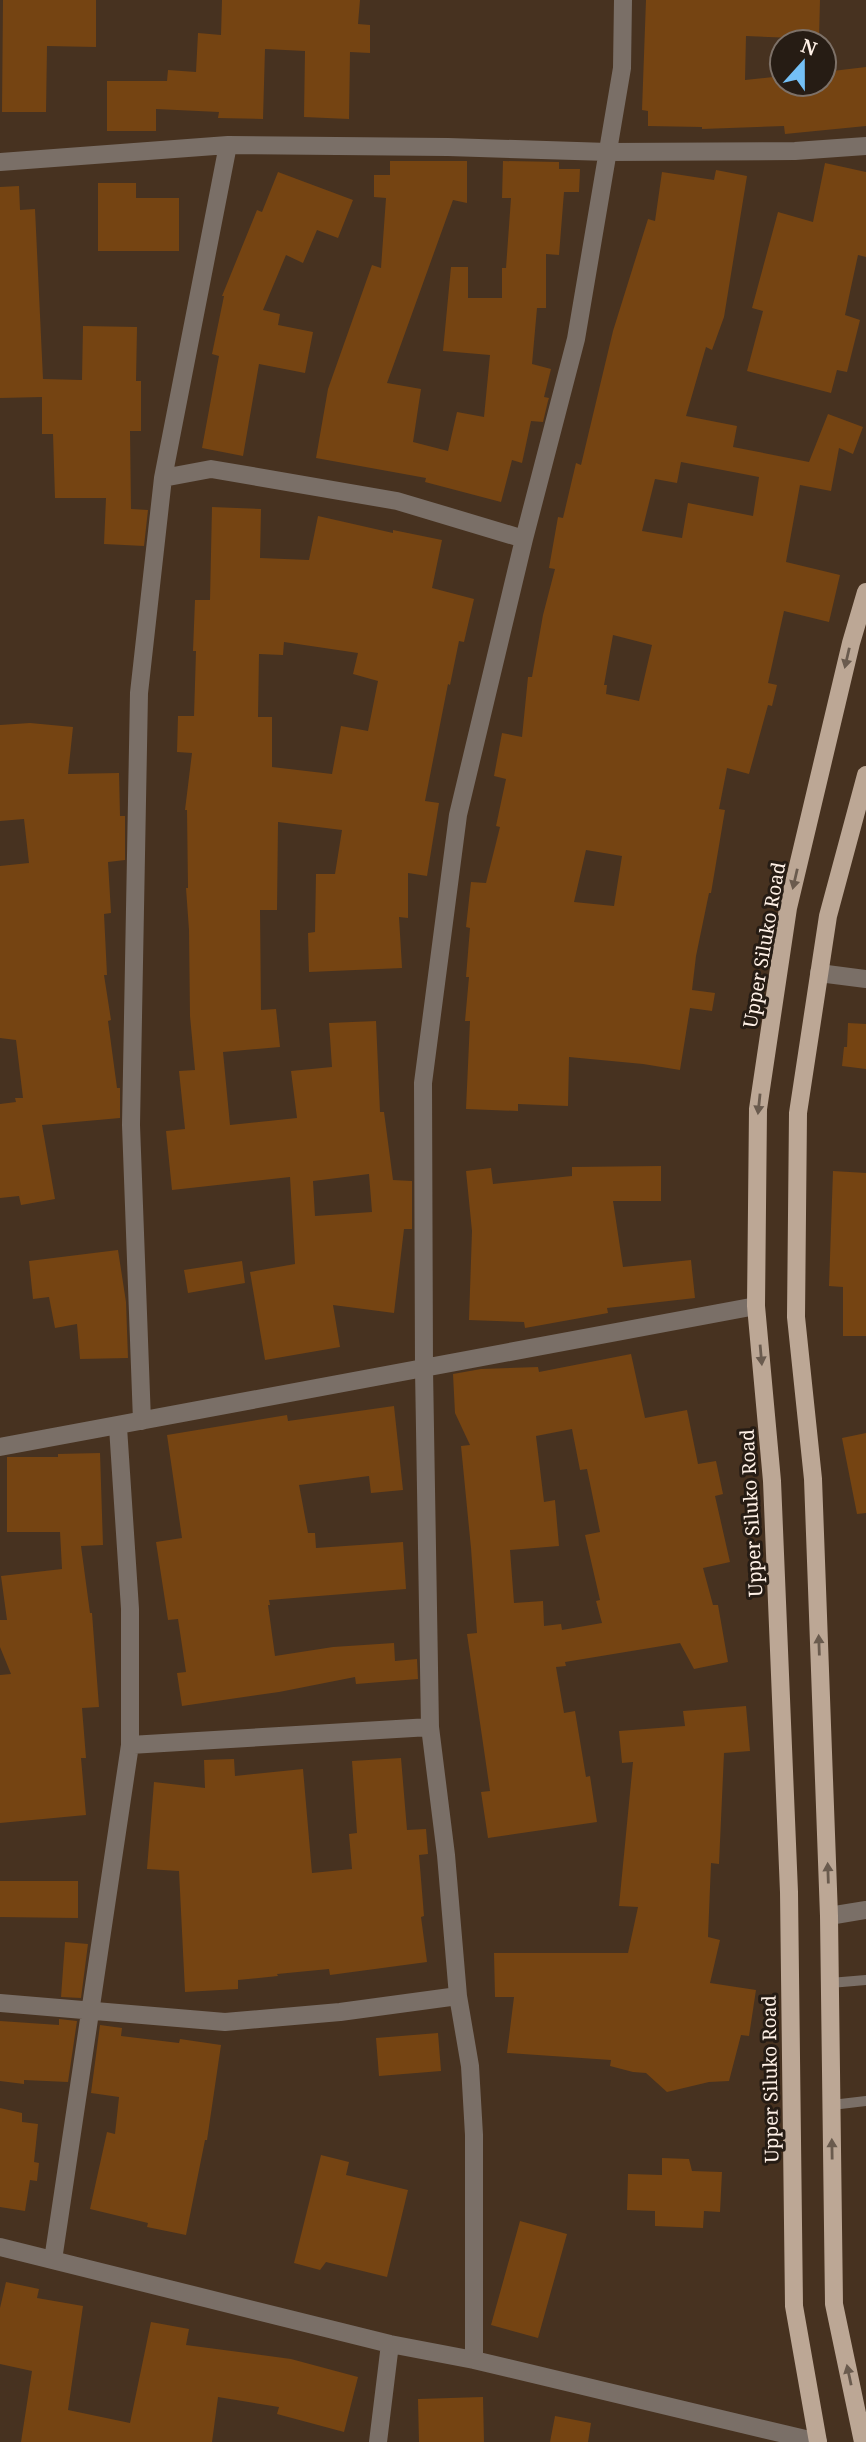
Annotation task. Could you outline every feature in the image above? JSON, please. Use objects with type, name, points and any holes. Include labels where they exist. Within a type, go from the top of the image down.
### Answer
[{"type":"main road","name":"Upper Siluko Road","points":[[818,2442],[794,2306],[789,1892],[772,1481],[756,1306],[758,1109],[786,921],[850,643],[866,592]]},
{"type":"main road","points":[[863,2442],[834,2304],[830,1916],[813,1479],[796,1317],[798,1112],[828,916],[866,775]]},
{"type":"street","points":[[474,2360],[474,2135],[470,2066],[458,1996],[446,1855],[430,1727],[424,1369],[423,1083],[458,815],[524,539],[576,339],[622,68],[623,0]]},
{"type":"street","points":[[142,1421],[131,1125],[139,693],[163,478],[228,145]]},
{"type":"street","points":[[0,162],[228,145],[608,152],[795,151],[866,146]]},
{"type":"street","points":[[163,478],[211,469],[397,501],[524,539]]},
{"type":"street","points":[[819,973],[866,979]]},
{"type":"street","points":[[0,1447],[756,1306]]},
{"type":"street","points":[[53,2260],[130,1745],[130,1609],[118,1427]]},
{"type":"street","points":[[130,1745],[430,1727]]},
{"type":"street","points":[[830,1916],[866,1910]]},
{"type":"street","points":[[0,2003],[225,2022],[340,2012],[458,1996]]},
{"type":"street","points":[[0,2247],[390,2344],[474,2360],[818,2442]]},
{"type":"street","points":[[378,2442],[390,2344]]},
{"type":"lane","points":[[830,1983],[866,1980]]},
{"type":"lane","points":[[832,2105],[866,2101]]},
{"type":"building","points":[[3,0],[96,0],[96,47],[47,46],[46,112],[2,112]]},
{"type":"building","points":[[222,0],[360,0],[358,24],[370,25],[370,53],[350,52],[349,119],[304,117],[305,51],[265,49],[263,119],[218,118],[219,112],[156,109],[156,131],[107,131],[107,81],[167,81],[168,70],[196,72],[198,33],[221,35]]},
{"type":"building","points":[[646,0],[820,0],[819,28],[768,28],[768,37],[746,36],[745,80],[768,78],[768,98],[838,98],[838,70],[866,67],[866,126],[785,134],[784,126],[702,129],[648,126],[648,111],[642,110]]},
{"type":"building","points":[[390,161],[467,161],[467,203],[453,200],[387,383],[421,389],[413,442],[448,451],[457,412],[484,417],[490,355],[443,351],[451,267],[468,267],[468,298],[502,298],[502,268],[506,268],[511,198],[502,198],[503,161],[559,162],[559,169],[580,169],[579,192],[564,192],[559,255],[546,254],[546,308],[537,308],[532,364],[551,369],[544,397],[549,398],[543,422],[531,421],[522,463],[512,460],[501,502],[425,482],[426,478],[316,458],[328,389],[372,265],[381,268],[386,198],[374,197],[374,175],[390,175]]},
{"type":"building","points":[[825,163],[866,172],[866,257],[858,255],[845,315],[860,320],[847,372],[837,370],[831,393],[747,371],[763,311],[752,308],[778,212],[813,222]]},
{"type":"building","points":[[716,170],[747,176],[724,317],[712,350],[706,347],[686,416],[737,426],[733,447],[809,462],[828,414],[863,427],[853,454],[839,448],[831,491],[800,485],[786,562],[840,575],[829,622],[784,611],[768,683],[777,685],[772,706],[768,705],[749,774],[727,768],[719,809],[725,810],[711,893],[696,956],[692,990],[715,993],[712,1011],[690,1008],[680,1070],[569,1057],[568,1106],[518,1104],[518,1111],[466,1109],[470,1021],[465,1021],[470,928],[466,927],[471,882],[486,883],[500,827],[496,826],[506,779],[494,776],[502,733],[522,737],[528,677],[532,677],[543,615],[555,569],[549,568],[558,517],[563,518],[576,463],[581,465],[613,331],[648,219],[655,221],[662,172],[714,180]],"holes":[[[681,462],[759,477],[753,516],[688,503],[682,538],[642,531],[655,479],[677,483]],[[613,635],[652,645],[639,701],[606,694],[607,685],[604,685]],[[586,850],[622,856],[614,906],[574,902]]]},
{"type":"building","points":[[278,172],[353,200],[338,238],[317,230],[303,263],[286,255],[263,310],[280,314],[278,325],[313,332],[305,373],[259,364],[243,456],[202,448],[219,356],[212,354],[222,296],[257,210],[262,212]]},
{"type":"building","points":[[98,183],[136,183],[136,198],[179,198],[179,251],[98,251]]},
{"type":"building","points":[[19,186],[20,210],[35,209],[43,379],[82,380],[83,326],[137,327],[136,381],[141,381],[141,431],[130,431],[131,509],[148,510],[144,546],[104,544],[106,498],[55,498],[53,434],[42,434],[42,397],[0,398],[0,187]]},
{"type":"building","points":[[212,507],[261,509],[260,558],[309,560],[318,516],[393,533],[393,530],[442,540],[432,588],[474,599],[464,642],[459,641],[450,685],[448,684],[425,801],[439,803],[427,876],[408,873],[408,918],[399,917],[402,968],[309,972],[308,933],[315,932],[316,874],[335,874],[342,830],[278,822],[277,910],[260,910],[261,1010],[276,1009],[280,1047],[223,1052],[230,1125],[297,1118],[291,1071],[332,1067],[329,1023],[376,1021],[380,1112],[384,1112],[393,1180],[412,1181],[412,1229],[404,1229],[394,1313],[333,1305],[340,1347],[265,1360],[250,1272],[295,1264],[290,1177],[172,1190],[166,1131],[185,1129],[179,1071],[195,1070],[190,1016],[185,810],[192,753],[177,752],[178,716],[194,716],[195,600],[210,600]],"holes":[[[284,642],[358,653],[353,674],[378,681],[368,731],[341,726],[332,774],[272,767],[272,717],[258,717],[259,654],[283,655]],[[369,1174],[372,1212],[315,1216],[313,1181]]]},
{"type":"building","points":[[30,723],[73,727],[68,774],[119,773],[120,816],[125,816],[125,860],[108,862],[111,913],[104,914],[107,975],[104,975],[117,1088],[120,1088],[120,1118],[42,1125],[55,1199],[21,1205],[19,1196],[0,1198],[0,1104],[16,1102],[15,1098],[23,1098],[16,1040],[0,1038],[0,866],[29,863],[24,819],[0,821],[0,725]]},
{"type":"building","points":[[848,1023],[866,1024],[866,1069],[842,1066],[844,1047],[847,1047]]},
{"type":"building","points":[[661,1166],[661,1201],[613,1201],[623,1267],[691,1260],[695,1298],[607,1308],[608,1313],[525,1328],[524,1322],[469,1320],[472,1231],[466,1171],[491,1168],[493,1184],[572,1176],[572,1167]]},
{"type":"building","points":[[833,1171],[866,1173],[866,1336],[843,1336],[843,1287],[829,1286]]},
{"type":"building","points":[[118,1250],[126,1302],[128,1358],[80,1359],[77,1324],[55,1328],[49,1297],[33,1299],[29,1261]]},
{"type":"building","points":[[242,1261],[245,1283],[188,1293],[184,1270]]},
{"type":"building","points":[[631,1354],[645,1418],[687,1410],[698,1464],[716,1461],[723,1494],[715,1496],[730,1562],[703,1568],[713,1605],[718,1605],[728,1662],[694,1669],[680,1643],[565,1662],[566,1666],[556,1667],[564,1713],[575,1711],[597,1822],[488,1838],[481,1792],[490,1791],[467,1634],[477,1633],[461,1446],[470,1445],[455,1413],[453,1374],[481,1369],[538,1367],[539,1372]],"holes":[[[572,1429],[580,1470],[587,1469],[600,1532],[585,1535],[600,1600],[596,1601],[602,1623],[562,1630],[561,1624],[544,1626],[543,1601],[514,1603],[510,1550],[559,1546],[555,1500],[544,1502],[536,1436]]]},
{"type":"building","points":[[394,1406],[403,1490],[371,1493],[369,1476],[299,1485],[308,1533],[315,1533],[316,1548],[403,1542],[406,1589],[269,1600],[268,1605],[275,1656],[333,1647],[394,1643],[395,1661],[417,1659],[418,1679],[356,1684],[355,1677],[279,1692],[182,1706],[177,1673],[186,1672],[178,1619],[168,1620],[156,1542],[182,1538],[167,1435],[287,1415],[288,1421]]},
{"type":"building","points":[[866,1433],[866,1513],[857,1514],[842,1438]]},
{"type":"building","points":[[100,1453],[103,1545],[81,1546],[92,1613],[99,1707],[82,1708],[86,1758],[81,1758],[86,1815],[0,1823],[0,1675],[11,1674],[0,1647],[0,1620],[7,1620],[1,1576],[62,1569],[60,1532],[7,1532],[7,1457],[58,1457],[58,1454]]},
{"type":"building","points":[[746,1706],[750,1751],[724,1753],[719,1864],[711,1863],[708,1937],[720,1940],[710,1983],[756,1990],[749,2036],[741,2035],[729,2081],[709,2082],[667,2092],[646,2073],[610,2066],[611,2060],[507,2053],[514,1997],[495,1997],[494,1953],[628,1953],[638,1907],[619,1906],[633,1762],[622,1763],[619,1731],[685,1726],[683,1711]]},
{"type":"building","points":[[401,1758],[407,1830],[426,1829],[428,1854],[419,1855],[424,1916],[421,1917],[427,1962],[330,1975],[329,1969],[277,1974],[278,1976],[238,1980],[238,1989],[185,1992],[179,1871],[147,1869],[154,1782],[205,1788],[204,1760],[234,1759],[235,1776],[303,1769],[312,1873],[352,1869],[349,1834],[357,1833],[352,1761]]},
{"type":"building","points":[[0,1881],[78,1881],[78,1918],[0,1917]]},
{"type":"building","points":[[65,1942],[88,1944],[81,1998],[61,1997]]},
{"type":"building","points":[[59,2019],[77,2021],[68,2082],[24,2080],[24,2084],[0,2081],[0,2021],[59,2025]]},
{"type":"building","points":[[100,2025],[122,2028],[121,2036],[179,2043],[180,2039],[221,2045],[207,2140],[186,2235],[147,2227],[148,2223],[90,2209],[107,2132],[115,2134],[119,2097],[91,2093]]},
{"type":"building","points":[[438,2033],[441,2071],[379,2076],[376,2038]]},
{"type":"building","points":[[0,2108],[22,2113],[22,2122],[38,2124],[34,2162],[39,2163],[37,2181],[30,2180],[25,2211],[0,2207]]},
{"type":"building","points":[[321,2155],[349,2162],[346,2175],[408,2190],[387,2277],[326,2262],[320,2270],[294,2263]]},
{"type":"building","points":[[662,2158],[689,2159],[692,2171],[722,2172],[720,2212],[704,2211],[703,2228],[655,2226],[655,2211],[627,2210],[628,2174],[662,2175]]},
{"type":"building","points":[[520,2221],[567,2234],[538,2338],[491,2325]]},
{"type":"building","points":[[6,2282],[39,2289],[37,2298],[83,2306],[68,2410],[130,2423],[151,2322],[189,2329],[186,2345],[291,2359],[358,2377],[344,2432],[277,2414],[279,2407],[218,2397],[212,2442],[21,2442],[32,2371],[0,2364],[0,2308]]},
{"type":"building","points":[[483,2397],[484,2442],[419,2442],[418,2399]]},
{"type":"building","points":[[555,2416],[591,2423],[588,2442],[550,2442]]}]
